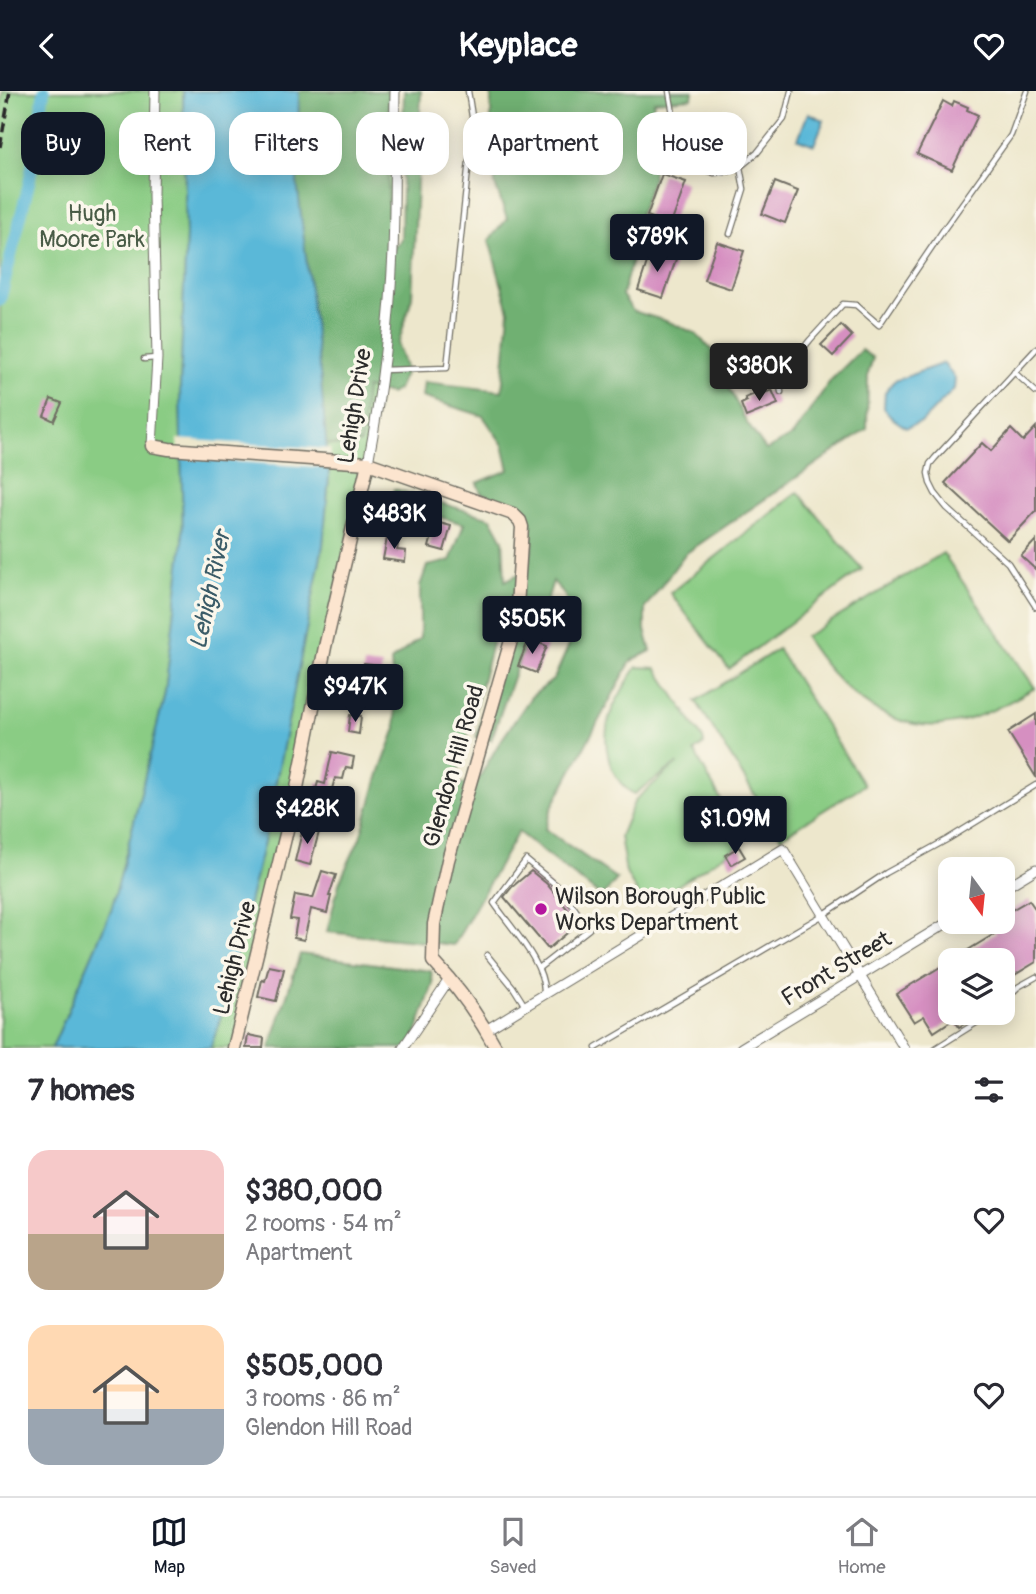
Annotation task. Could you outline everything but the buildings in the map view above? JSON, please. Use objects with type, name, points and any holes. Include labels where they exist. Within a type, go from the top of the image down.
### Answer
[{"type":"street","points":[[152,446],[157,358],[153,195],[155,91]]},
{"type":"street","name":"Lehigh Drive","points":[[233,1048],[296,793],[325,647],[368,463],[382,370],[393,252],[395,91]]},
{"type":"street","name":"Glendon Hill Road","points":[[152,446],[368,463],[513,514],[520,521],[522,527],[516,623],[449,860],[434,924],[433,961],[450,978],[496,1048]]},
{"type":"street","points":[[486,1030],[783,849],[860,974],[899,1047]]},
{"type":"street","points":[[1015,882],[1036,869]]},
{"type":"street","name":"Front Street","points":[[741,1048],[938,928]]},
{"type":"street","points":[[403,1048],[450,978]]},
{"type":"lane","points":[[382,370],[447,368],[473,123],[468,91]]},
{"type":"lane","points":[[669,91],[673,112]]},
{"type":"lane","points":[[747,161],[784,119],[791,91]]},
{"type":"lane","points":[[781,392],[780,385],[786,370],[843,304],[856,305],[879,325],[1011,135],[1027,91]]},
{"type":"lane","points":[[730,234],[744,189],[741,175]]},
{"type":"lane","points":[[1036,349],[934,457],[928,473],[935,493],[947,508],[1008,563],[1036,607]]},
{"type":"lane","points":[[144,359],[157,358]]},
{"type":"lane","points":[[1014,372],[1036,392]]},
{"type":"lane","points":[[596,1048],[823,915],[886,873],[1036,785]]},
{"type":"lane","points":[[539,968],[589,929],[561,888],[526,860],[494,903],[534,958],[539,968],[544,995]]},
{"type":"lane","points":[[487,955],[525,1006]]},
{"type":"lane","points":[[1015,990],[1036,977]]},
{"type":"lane","points":[[936,1048],[973,1025]]},
{"type":"green space","name":"Hugh Moore Park","points":[[3,91],[183,91],[183,112],[119,112],[119,175],[185,175],[186,235],[180,389],[183,540],[165,693],[111,911],[52,1048],[0,1048],[0,110]]},
{"type":"green space","points":[[299,91],[395,91],[395,112],[356,112],[356,175],[394,175],[393,252],[378,403],[234,1048],[210,1048],[218,1027],[264,842],[323,545],[329,477],[297,175],[342,175],[342,112],[299,112]]},
{"type":"green space","points":[[299,91],[388,91],[388,112],[356,112],[356,175],[388,175],[388,254],[401,239],[402,175],[417,175],[412,297],[398,345],[406,371],[398,389],[390,394],[366,388],[361,443],[344,446],[326,444],[297,182],[297,175],[342,175],[342,112],[299,112]]},
{"type":"green space","points":[[404,91],[421,91],[420,112],[404,112]]},
{"type":"green space","points":[[491,91],[693,91],[692,98],[654,101],[653,112],[637,112],[637,175],[653,177],[639,217],[634,253],[622,295],[633,311],[695,333],[718,356],[730,390],[747,423],[766,450],[793,435],[831,380],[861,350],[873,358],[868,374],[867,429],[685,554],[645,608],[645,630],[651,651],[631,661],[552,807],[545,829],[617,879],[602,897],[518,832],[454,945],[327,932],[339,883],[360,838],[396,728],[391,661],[420,638],[420,586],[427,566],[450,561],[464,524],[392,503],[394,489],[491,518],[503,540],[505,581],[527,570],[533,546],[527,509],[481,493],[477,483],[509,470],[503,445],[483,416],[422,397],[424,382],[502,391],[509,311],[489,240],[507,219],[494,175],[623,175],[623,112],[491,112]],"holes":[[[553,581],[565,596],[576,629],[554,679],[531,697],[476,783],[455,784],[494,636],[501,638],[499,655],[476,737],[491,740],[529,632],[542,617]]]},
{"type":"green space","points":[[798,492],[862,569],[729,669],[670,593]]},
{"type":"green space","points":[[943,553],[1035,688],[966,720],[941,725],[920,725],[880,712],[862,700],[830,671],[805,637]]},
{"type":"green space","points":[[778,649],[864,785],[781,837],[696,701]]},
{"type":"green space","points":[[637,667],[656,668],[703,739],[704,744],[694,751],[744,842],[645,907],[626,873],[620,836],[635,800],[678,763],[634,794],[617,778],[612,768],[608,757],[608,721]]},
{"type":"green space","points":[[300,954],[431,971],[433,984],[411,1048],[270,1048]]},
{"type":"water","name":"Lehigh River","points":[[183,91],[299,91],[299,112],[229,112],[229,175],[297,175],[329,477],[323,545],[264,842],[218,1027],[210,1048],[52,1048],[111,911],[165,693],[183,540],[180,389],[186,235],[185,175],[215,175],[215,112],[183,112]]},
{"type":"water","points":[[808,113],[824,120],[814,145],[798,139]]},
{"type":"water","points":[[944,363],[955,379],[954,389],[922,422],[906,428],[892,418],[884,408],[885,392],[894,381]]},
{"type":"pier","points":[[177,439],[330,449],[332,468],[178,458]]},
{"type":"waterway","points":[[0,300],[30,179],[44,91]]},
{"type":"railway","points":[[0,147],[10,91]]},
{"type":"place","name":"Wilson Borough Public Works Department","points":[[541,909]]}]
